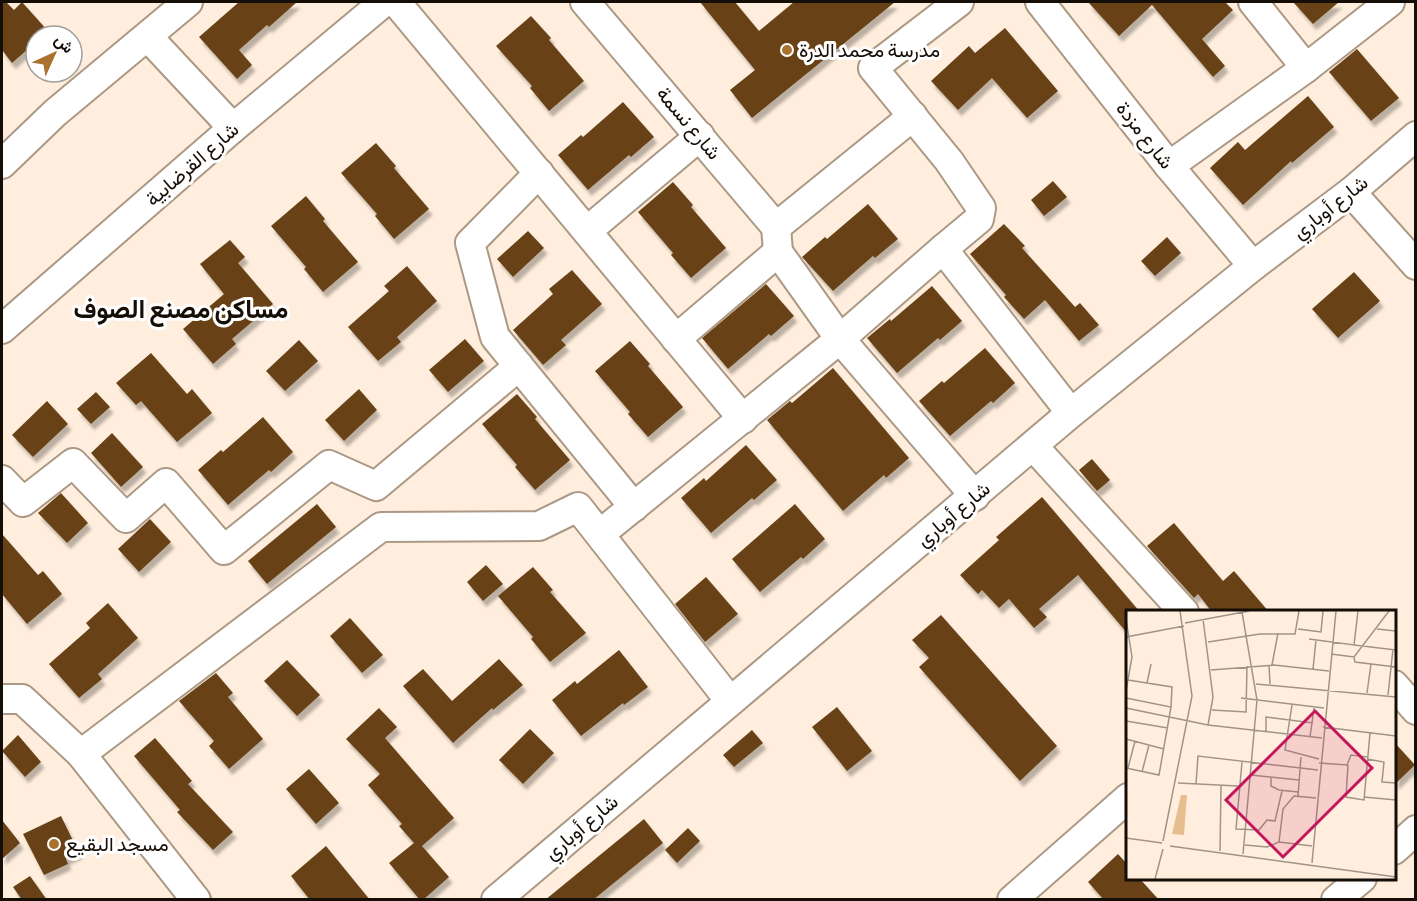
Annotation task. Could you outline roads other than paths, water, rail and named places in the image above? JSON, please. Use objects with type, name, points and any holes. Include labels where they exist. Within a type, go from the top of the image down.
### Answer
[{"type":"street","points":[[2,164],[55,113],[188,2]]},
{"type":"street","name":"شارع القرضابية","points":[[2,329],[233,128],[384,2]]},
{"type":"street","points":[[396,2],[742,419]]},
{"type":"street","name":"شارع نسمة","points":[[585,2],[700,136],[777,240],[840,339],[975,496]]},
{"type":"street","points":[[600,534],[840,339],[979,219],[981,208],[949,161],[873,68],[959,2]]},
{"type":"street","name":"شارع مزدة","points":[[1040,2],[1169,166],[1253,267]]},
{"type":"street","points":[[1253,2],[1306,68]]},
{"type":"street","points":[[1169,166],[1306,68],[1390,2]]},
{"type":"street","points":[[148,37],[233,128]]},
{"type":"street","points":[[676,339],[777,240],[913,116]]},
{"type":"street","points":[[586,231],[700,136]]},
{"type":"street","name":"شارع أوباري","points":[[496,900],[1071,413],[1253,267],[1352,192],[1416,136]]},
{"type":"street","points":[[538,173],[470,243],[495,337],[634,507]]},
{"type":"street","points":[[1352,192],[1416,264]]},
{"type":"street","points":[[944,249],[1071,413]]},
{"type":"street","points":[[376,486],[519,366]]},
{"type":"street","points":[[1033,446],[1182,610]]},
{"type":"street","points":[[2,480],[23,502],[73,463],[126,518],[166,483],[224,550],[329,465],[376,486]]},
{"type":"street","points":[[376,486],[381,527]]},
{"type":"street","points":[[81,754],[381,527],[538,526],[578,507],[730,701]]},
{"type":"street","points":[[1396,686],[1416,710]]},
{"type":"street","points":[[2,699],[22,699],[81,754],[196,900]]},
{"type":"street","points":[[1012,900],[1126,800]]},
{"type":"street","points":[[1396,848],[1416,830]]},
{"type":"street","points":[[1336,900],[1361,880]]},
{"type":"place","name":"مدرسة محمد الدرة","points":[[787,50]]},
{"type":"place","name":"مسجد البقيع","points":[[54,844]]},
{"type":"district","name":"مساكن مصنع الصوف","points":[[181,309]]}]
